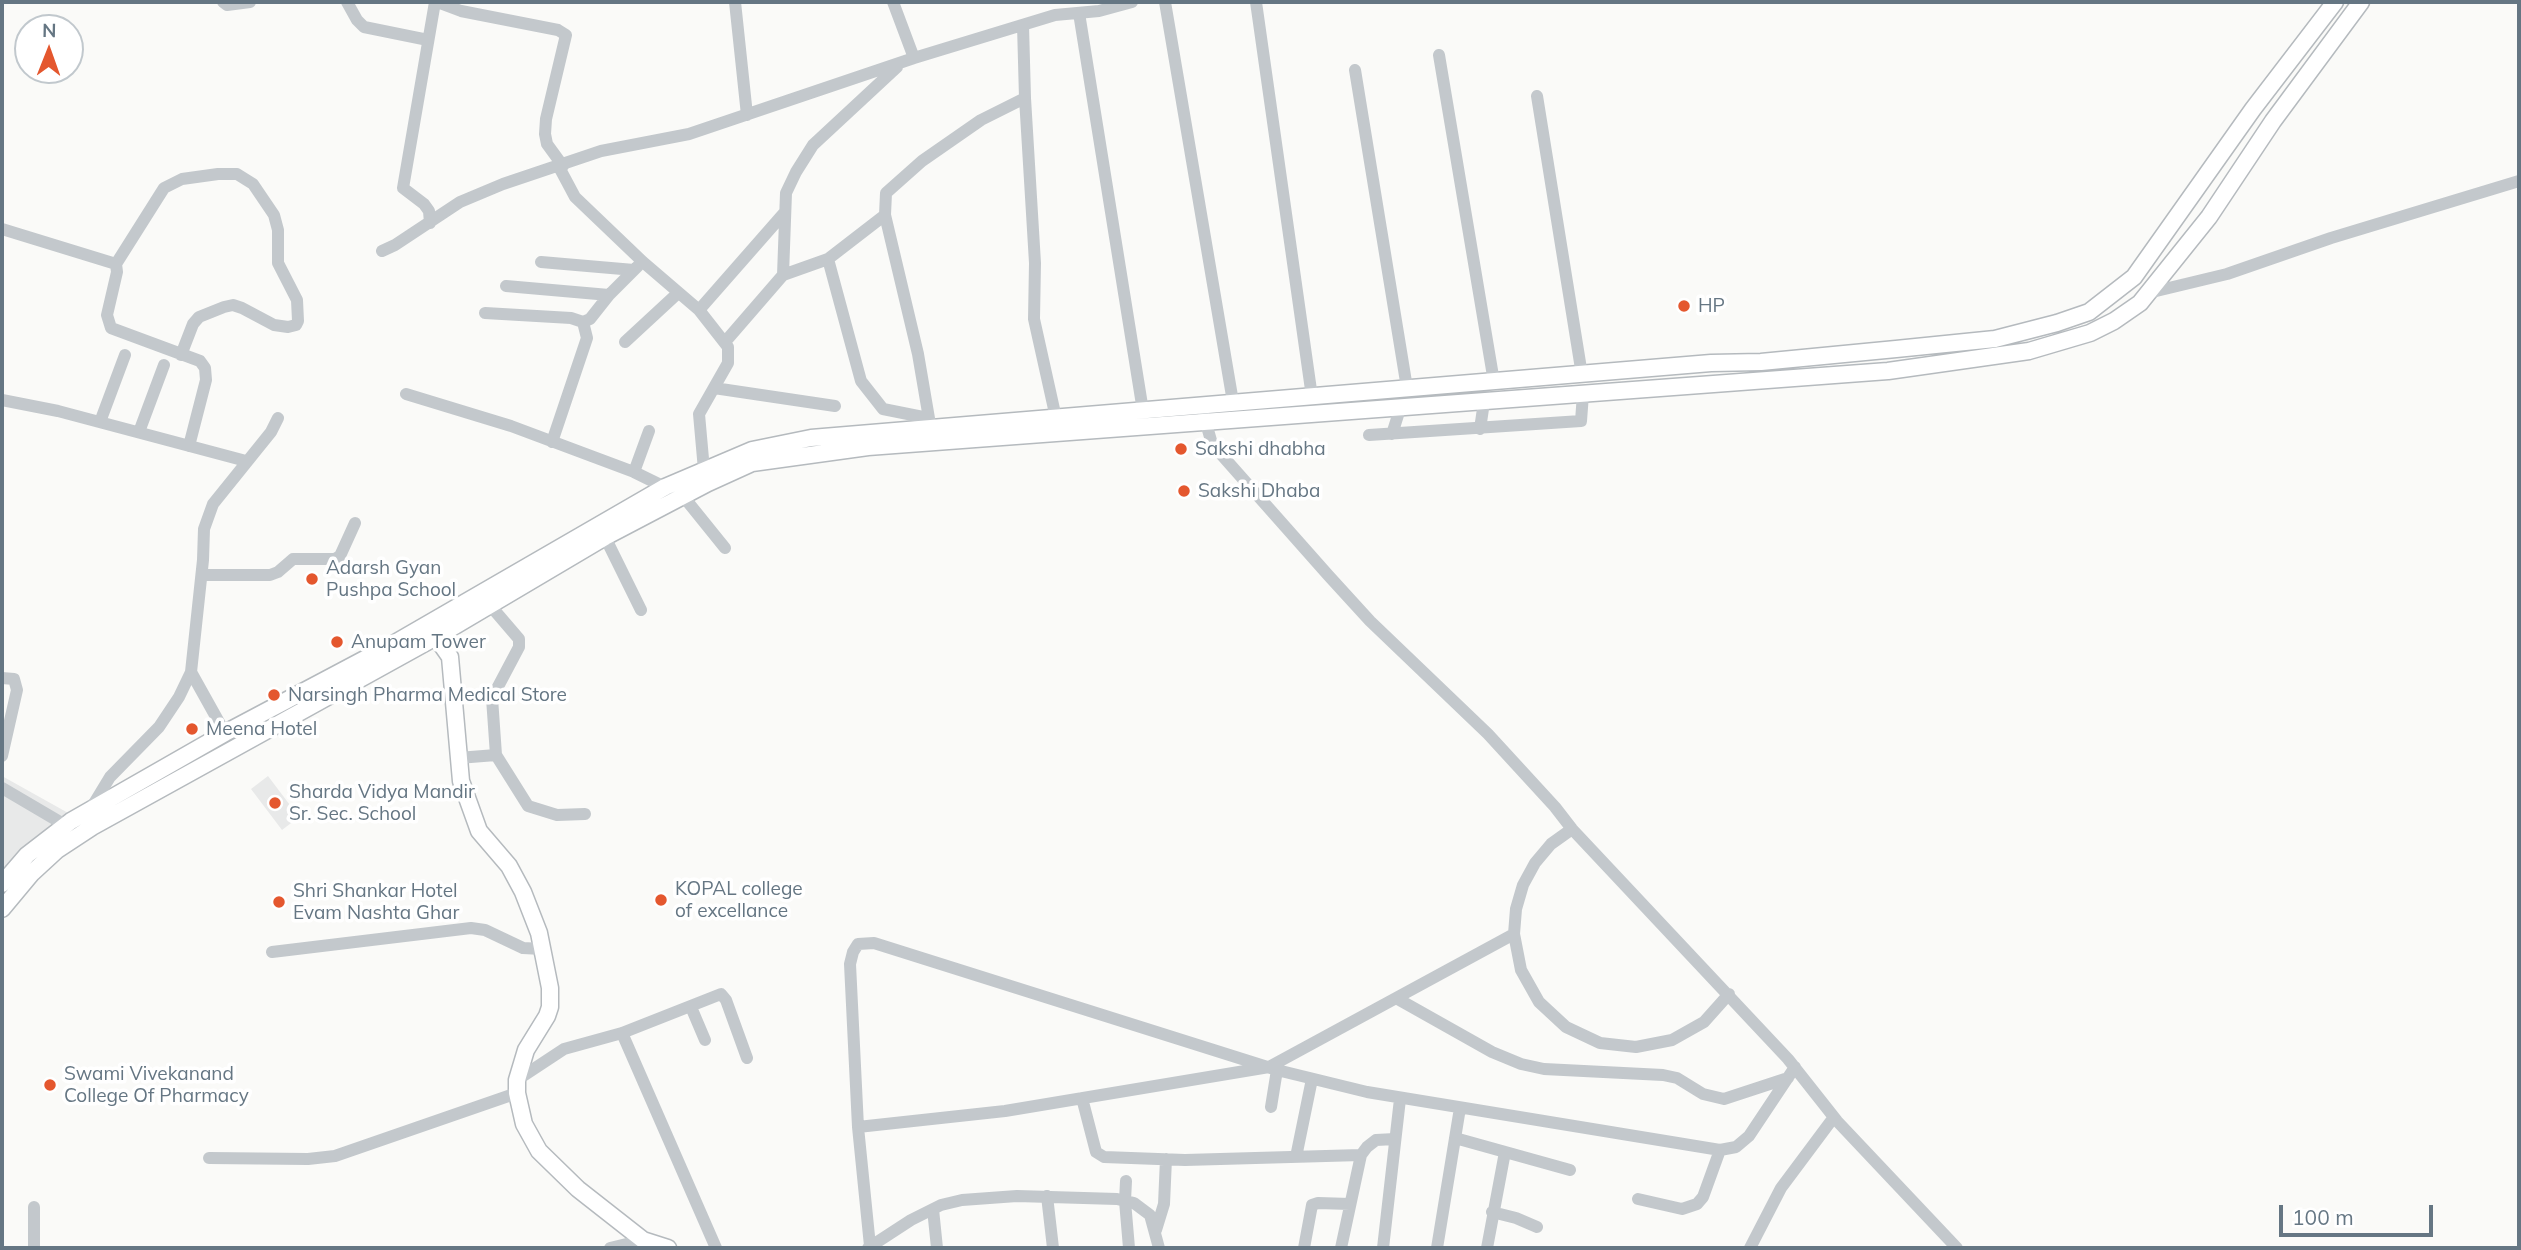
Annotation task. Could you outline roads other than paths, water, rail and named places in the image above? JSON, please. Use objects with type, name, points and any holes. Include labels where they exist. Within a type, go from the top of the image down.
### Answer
[{"type":"main road","points":[[2,909],[32,873],[78,836],[121,809],[286,721],[605,537],[752,463],[868,447],[957,443],[1085,431],[1204,414],[1233,402],[1711,363],[1761,362],[1994,339],[2089,312],[2134,277],[2253,109],[2335,2]]},
{"type":"main road","points":[[2,884],[27,855],[89,810],[225,733],[395,643],[665,487],[752,450],[811,438],[930,424],[1143,411],[1204,414],[1400,409],[1888,371],[1995,358],[2090,333],[2140,303],[2209,217],[2273,121],[2361,2]]},
{"type":"main road","points":[[1462,385],[1464,404]]},
{"type":"main road","points":[[436,636],[450,657],[461,781],[479,831],[509,866],[536,922],[550,988],[550,1007],[542,1026],[526,1050],[517,1086],[524,1124],[539,1151],[578,1189],[647,1243],[668,1248]]},
{"type":"main road","points":[[277,705],[286,721]]},
{"type":"main road","points":[[244,723],[253,738]]},
{"type":"street","points":[[223,2],[227,5],[250,2]]},
{"type":"street","points":[[347,2],[364,27],[428,40]]},
{"type":"street","points":[[430,223],[429,211],[424,204],[403,188],[436,2],[461,11],[558,30],[566,35],[546,119],[547,144],[561,166],[575,197],[638,266],[699,310],[728,346],[728,363],[699,414],[704,470]]},
{"type":"street","points":[[735,2],[747,115]]},
{"type":"street","points":[[1052,2],[1055,15]]},
{"type":"street","points":[[382,251],[460,202],[503,184],[601,151],[689,134],[908,60],[1055,15],[1132,2]]},
{"type":"street","points":[[1165,2],[1233,402]]},
{"type":"street","points":[[1256,2],[1311,397]]},
{"type":"street","points":[[894,3],[908,60]]},
{"type":"street","points":[[1079,13],[1143,411]]},
{"type":"street","points":[[1023,25],[1035,263],[1034,319],[1056,418]]},
{"type":"street","points":[[1439,55],[1494,382]]},
{"type":"street","points":[[783,275],[786,193],[813,145],[908,60]]},
{"type":"street","points":[[1355,70],[1407,388]]},
{"type":"street","points":[[1537,96],[1581,375]]},
{"type":"street","points":[[828,259],[861,382],[883,409],[930,424],[918,354],[885,215],[886,193],[922,162],[981,120],[1025,97]]},
{"type":"street","points":[[181,355],[193,324],[199,317],[224,307],[233,305],[242,308],[274,325],[288,327],[296,325],[298,321],[297,300],[278,262],[278,230],[274,215],[253,184],[237,174],[182,179],[164,188],[116,264],[117,272],[107,315],[111,328],[181,355],[200,361],[206,374],[189,446]]},
{"type":"street","points":[[2148,293],[2227,274],[2343,234],[2519,181]]},
{"type":"street","points":[[699,310],[785,212]]},
{"type":"street","points":[[725,342],[783,275],[828,259],[885,215]]},
{"type":"street","points":[[2,229],[116,264]]},
{"type":"street","points":[[541,262],[638,266]]},
{"type":"street","points":[[583,323],[590,319],[638,266]]},
{"type":"street","points":[[506,286],[609,295]]},
{"type":"street","points":[[625,342],[678,293]]},
{"type":"street","points":[[485,313],[571,318],[583,323]]},
{"type":"street","points":[[552,442],[587,338],[583,323]]},
{"type":"street","points":[[100,422],[125,355]]},
{"type":"street","points":[[139,432],[163,365]]},
{"type":"street","points":[[714,388],[835,406]]},
{"type":"street","points":[[407,394],[511,426],[634,472],[665,487],[683,496],[725,548]]},
{"type":"street","points":[[1369,435],[1581,421],[1583,394]]},
{"type":"street","points":[[2,400],[100,422],[246,461]]},
{"type":"street","points":[[1480,429],[1484,402]]},
{"type":"street","points":[[1392,434],[1400,409]]},
{"type":"street","points":[[1204,414],[1212,444],[1328,575],[1370,621],[1488,734],[1572,829],[1729,995],[1834,1117],[1957,1248]]},
{"type":"street","points":[[89,810],[110,777],[159,727],[179,697],[191,672],[202,575],[204,529],[213,504],[271,432],[278,418]]},
{"type":"street","points":[[634,472],[649,431]]},
{"type":"street","points":[[202,575],[270,575],[278,572],[293,559],[335,559],[340,556],[355,523]]},
{"type":"street","points":[[605,537],[641,610]]},
{"type":"street","points":[[489,604],[519,639],[519,647],[492,698],[496,755],[528,806],[557,815],[585,814]]},
{"type":"street","points":[[191,672],[225,733]]},
{"type":"street","points":[[2,678],[14,679],[17,690],[2,756]]},
{"type":"street","points":[[458,758],[496,755]]},
{"type":"street","points":[[2,788],[65,825]]},
{"type":"street","points":[[1572,829],[1551,844],[1535,863],[1523,885],[1516,909],[1514,934],[1521,970],[1539,1002],[1566,1027],[1600,1043],[1636,1047],[1672,1040],[1704,1021],[1729,995]]},
{"type":"street","points":[[272,952],[471,928],[485,930],[523,948],[542,949]]},
{"type":"street","points":[[858,1127],[1005,1111],[1273,1069],[1514,934]]},
{"type":"street","points":[[1159,1248],[1150,1215],[1125,1200],[1047,1196],[962,1200],[933,1209],[911,1220],[869,1247],[858,1127],[850,964],[858,944],[874,943],[1312,1079],[1400,1099],[1529,1117],[1720,1150],[1736,1147],[1749,1136],[1794,1072]]},
{"type":"street","points":[[209,1158],[308,1159],[335,1156],[517,1086],[564,1049],[622,1033],[716,996],[724,996],[747,1058]]},
{"type":"street","points":[[1396,998],[1492,1052],[1521,1064],[1544,1069],[1663,1075],[1677,1078],[1703,1094],[1724,1099],[1794,1072]]},
{"type":"street","points":[[691,1007],[705,1040]]},
{"type":"street","points":[[622,1033],[716,1248]]},
{"type":"street","points":[[1271,1107],[1273,1069]]},
{"type":"street","points":[[1296,1157],[1312,1079]]},
{"type":"street","points":[[1082,1098],[1098,1156],[1167,1159],[1361,1155]]},
{"type":"street","points":[[1382,1248],[1400,1099]]},
{"type":"street","points":[[1437,1248],[1460,1108]]},
{"type":"street","points":[[1750,1248],[1782,1188],[1834,1117]]},
{"type":"street","points":[[1455,1138],[1570,1170]]},
{"type":"street","points":[[1341,1248],[1361,1155],[1376,1140],[1395,1139]]},
{"type":"street","points":[[1638,1199],[1682,1209],[1697,1204],[1703,1197],[1720,1150]]},
{"type":"street","points":[[1487,1248],[1505,1152]]},
{"type":"street","points":[[1156,1230],[1164,1204],[1167,1159]]},
{"type":"street","points":[[1126,1181],[1129,1248]]},
{"type":"street","points":[[1047,1196],[1053,1248]]},
{"type":"street","points":[[1304,1248],[1312,1205],[1350,1204]]},
{"type":"street","points":[[34,1208],[34,1248]]},
{"type":"street","points":[[933,1209],[937,1248]]},
{"type":"street","points":[[1492,1212],[1537,1227]]},
{"type":"street","points":[[610,1248],[647,1243]]},
{"type":"place","name":"HP","points":[[1684,306]]},
{"type":"place","name":"Sakshi dhabha","points":[[1181,449]]},
{"type":"place","name":"Sakshi Dhaba","points":[[1184,491]]},
{"type":"place","name":"Adarsh Gyan Pushpa School","points":[[312,579]]},
{"type":"place","name":"Anupam Tower","points":[[337,642]]},
{"type":"place","name":"Narsingh Pharma Medical Store","points":[[274,695]]},
{"type":"place","name":"Meena Hotel","points":[[192,729]]},
{"type":"place","name":"Sharda Vidya Mandir Sr. Sec. School","points":[[275,803]]},
{"type":"place","name":"KOPAL college of excellance","points":[[661,900]]},
{"type":"place","name":"Shri Shankar Hotel Evam Nashta Ghar","points":[[279,902]]},
{"type":"place","name":"Swami Vivekanand College Of Pharmacy","points":[[50,1085]]}]
